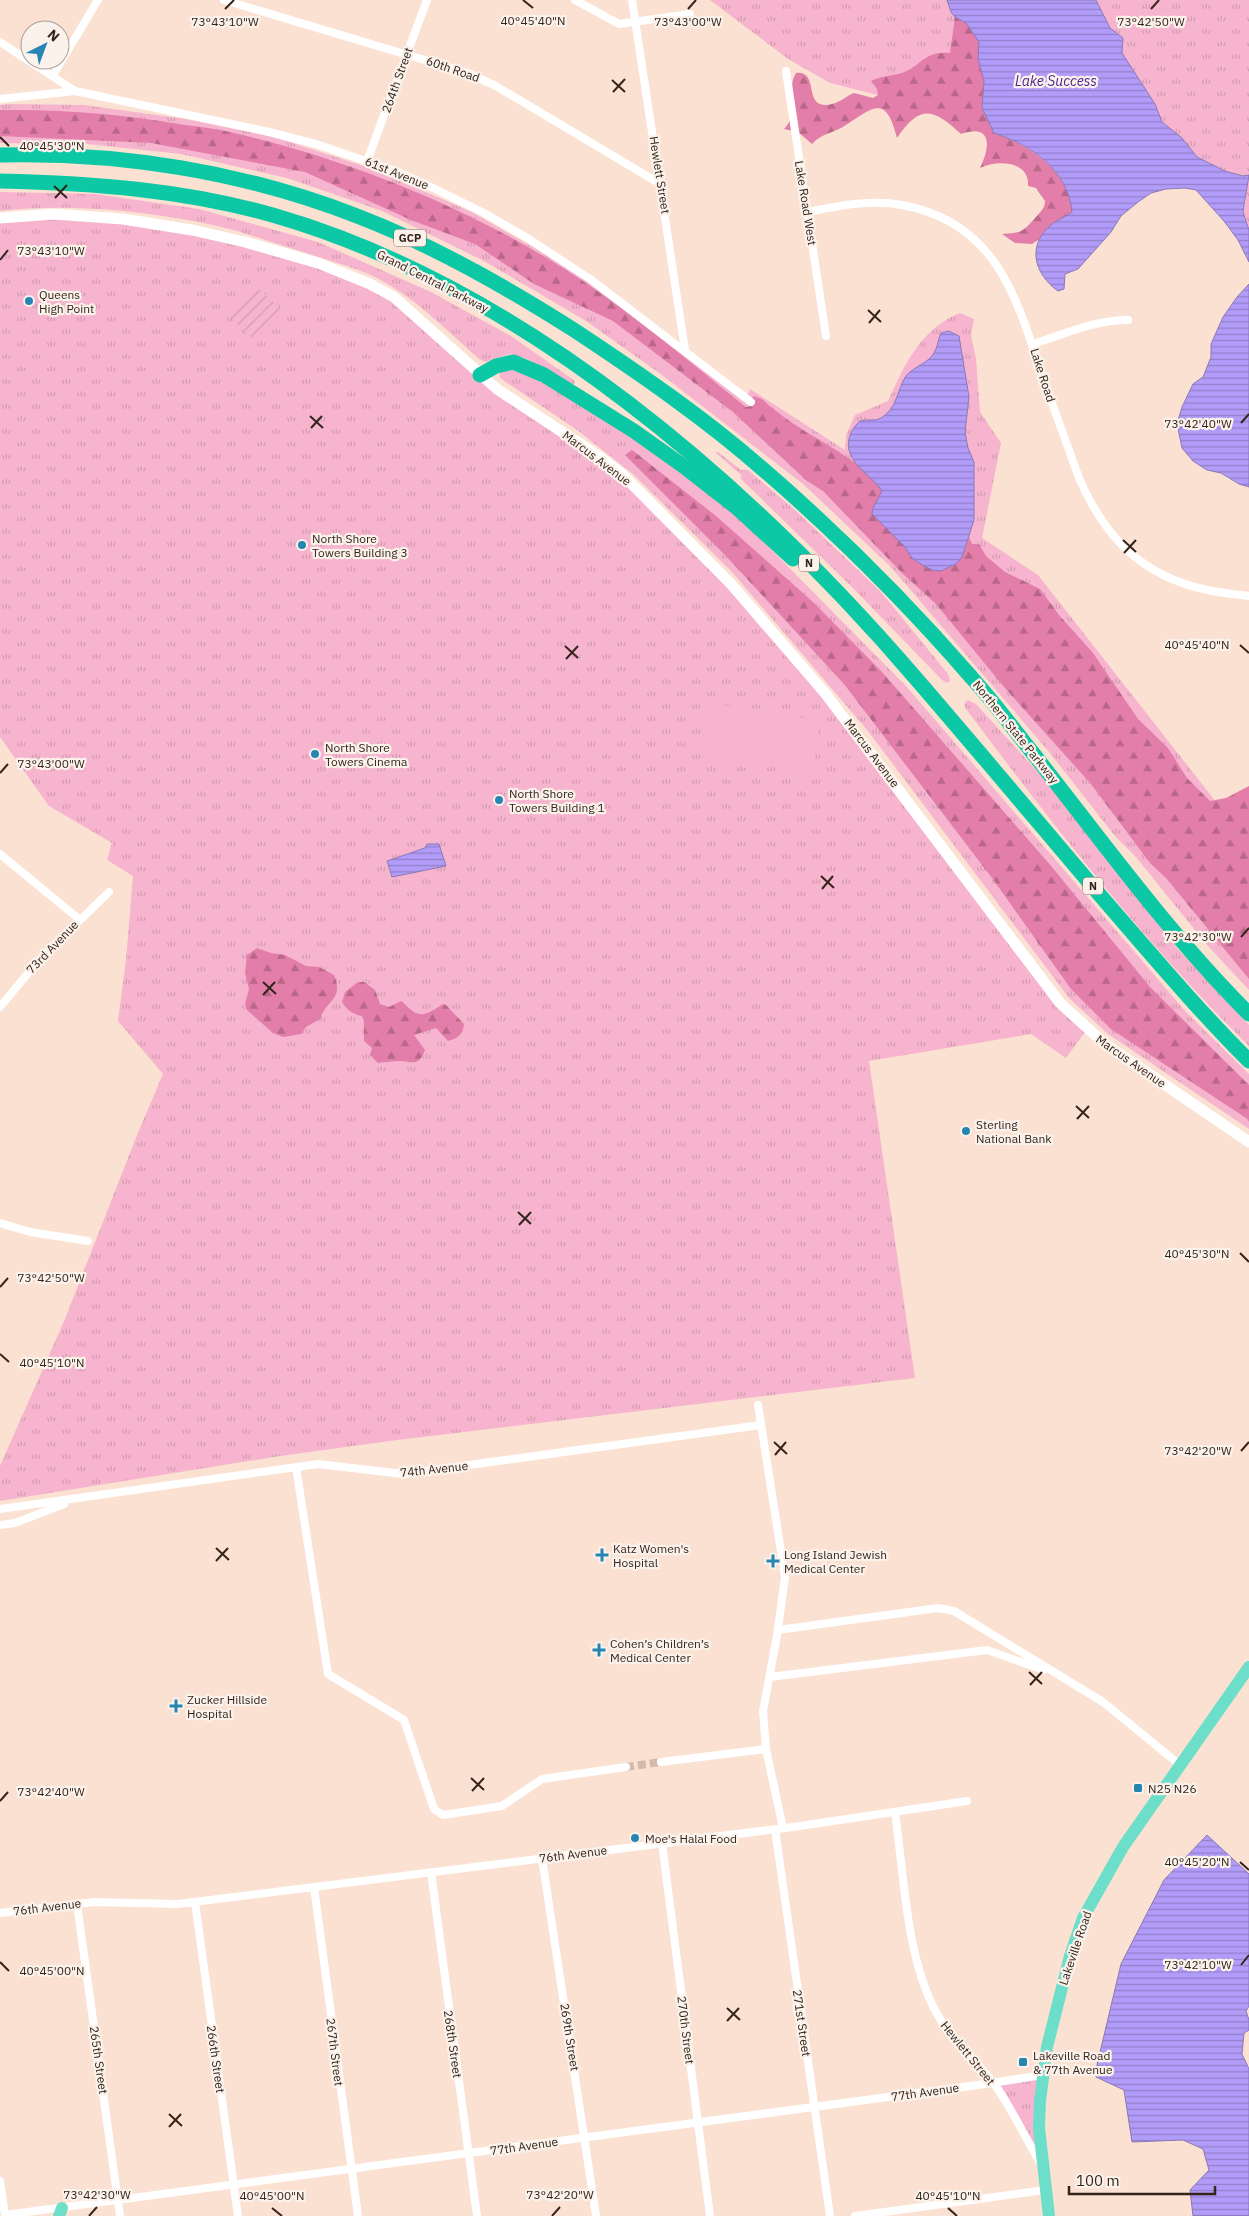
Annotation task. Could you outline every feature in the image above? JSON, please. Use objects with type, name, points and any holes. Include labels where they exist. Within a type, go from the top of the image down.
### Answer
[{"type":"highway","name":"Northern State Parkway","points":[[0,155],[90,156],[159,164],[226,176],[292,194],[356,215],[420,243],[482,274],[542,310],[655,386],[763,469],[872,569],[974,680],[1169,926],[1247,1011]]},
{"type":"highway","name":"Grand Central Parkway","points":[[0,181],[68,182],[138,188],[206,199],[274,216],[339,237],[404,264],[496,312],[581,369],[691,454],[772,526]]},
{"type":"highway","points":[[480,375],[496,366],[513,362],[544,374],[634,430],[686,468],[845,601]]},
{"type":"highway","name":"N","points":[[772,526],[917,679],[1184,992],[1249,1061]]},
{"type":"main road","name":"Marcus Avenue","points":[[0,218],[54,214],[146,222],[219,235],[295,256],[351,276],[394,297],[480,375],[503,393],[591,451],[622,474],[748,602],[826,693],[1042,980],[1069,1012],[1105,1044],[1249,1142]]},
{"type":"main road","name":"Lakeville Road","points":[[1049,2216],[1039,2128],[1043,2074],[1062,1982],[1084,1918],[1122,1847],[1249,1667]]},
{"type":"street","points":[[53,75],[98,0]]},
{"type":"street","name":"60th Road","points":[[224,0],[468,72],[496,86],[662,185]]},
{"type":"street","name":"264th Street","points":[[367,161],[427,0]]},
{"type":"street","points":[[575,0],[619,24],[690,14]]},
{"type":"street","name":"Hewlett Street","points":[[632,0],[662,185],[685,350]]},
{"type":"street","name":"61st Avenue","points":[[0,42],[75,91],[265,131],[367,161],[427,185],[529,238],[590,279],[685,350],[750,402]]},
{"type":"street","name":"Lake Road West","points":[[786,71],[826,336]]},
{"type":"street","points":[[0,99],[75,91]]},
{"type":"street","name":"Lake Road","points":[[808,212],[844,205],[881,203],[919,209],[953,224],[971,236],[996,262],[1015,298],[1033,344],[1079,478],[1089,500],[1112,536],[1140,562],[1173,580],[1207,590],[1249,596]]},
{"type":"street","points":[[1033,344],[1092,325],[1116,320],[1128,320]]},
{"type":"street","points":[[0,854],[79,919]]},
{"type":"street","name":"73rd Avenue","points":[[0,1006],[39,960],[79,919],[109,892]]},
{"type":"street","points":[[0,1223],[30,1232],[88,1240]]},
{"type":"street","name":"271st Street","points":[[758,1405],[784,1577],[778,1630],[763,1711],[766,1749],[779,1829],[814,2107],[830,2216]]},
{"type":"street","name":"74th Avenue","points":[[0,1509],[76,1500],[318,1464],[403,1474],[761,1425]]},
{"type":"street","points":[[296,1467],[328,1674],[404,1720],[434,1809],[443,1815],[502,1806],[542,1779],[626,1767]]},
{"type":"street","name":"74th Avenue","points":[[0,1526],[15,1523],[76,1500]]},
{"type":"street","points":[[778,1630],[946,1608],[954,1611],[1103,1702],[1180,1765]]},
{"type":"street","points":[[770,1677],[987,1650],[1060,1675]]},
{"type":"street","points":[[661,1762],[766,1749]]},
{"type":"street","name":"76th Avenue","points":[[0,1913],[94,1902],[178,1904],[779,1829],[967,1801]]},
{"type":"street","name":"Hewlett Street","points":[[895,1812],[917,1966],[924,1985],[936,2012],[948,2032],[993,2083],[1042,2167]]},
{"type":"street","name":"270th Street","points":[[662,1844],[710,2216]]},
{"type":"street","name":"269th Street","points":[[542,1858],[596,2216]]},
{"type":"street","name":"268th Street","points":[[430,1872],[477,2216]]},
{"type":"street","name":"267th Street","points":[[314,1887],[358,2216]]},
{"type":"street","name":"266th Street","points":[[195,1902],[238,2216]]},
{"type":"street","name":"265th Street","points":[[77,1904],[120,2216]]},
{"type":"street","name":"77th Avenue","points":[[5,2216],[61,2212],[118,2200],[993,2083],[1043,2074]]},
{"type":"street","points":[[0,2181],[5,2216]]},
{"type":"street","points":[[855,2216],[1045,2190]]},
{"type":"green space","points":[[710,0],[947,0],[955,17],[966,23],[929,108],[830,83],[788,59]]},
{"type":"green space","points":[[1096,0],[1249,0],[1249,230],[1243,212],[1246,202],[1243,176],[1225,171],[1197,157],[1182,138],[1162,122],[1155,104],[1122,53],[1123,38],[1110,28]]},
{"type":"green space","points":[[955,17],[966,23],[979,42],[978,59],[984,81],[982,108],[994,133],[1021,145],[1045,162],[1055,172],[1069,197],[1073,212],[1051,225],[1041,238],[1032,244],[1015,243],[1002,234],[1018,232],[1024,229],[1042,210],[1045,201],[1036,188],[1028,186],[1024,171],[1018,167],[1003,163],[980,168],[987,146],[984,135],[979,132],[971,131],[961,134],[942,119],[935,115],[927,114],[913,119],[897,138],[888,115],[884,110],[878,108],[872,109],[812,144],[798,132],[784,129],[790,121],[792,114],[792,86],[796,73],[803,74],[808,78],[814,97],[817,102],[823,105],[835,103],[854,93],[873,98],[878,95],[877,89],[871,81],[909,70],[934,54],[950,53]]},
{"type":"green space","points":[[0,105],[84,105],[185,119],[274,137],[370,168],[472,212],[536,249],[596,287],[746,400],[750,389],[845,450],[846,435],[855,415],[888,401],[908,362],[924,338],[946,320],[960,313],[974,319],[971,335],[976,359],[980,412],[1001,443],[982,538],[1038,575],[1242,835],[1249,839],[1249,990],[1207,945],[1136,857],[1115,836],[1050,753],[890,566],[803,484],[662,375],[586,321],[484,261],[382,211],[287,178],[181,154],[87,144],[0,143]]},
{"type":"green space","points":[[0,110],[47,110],[92,113],[222,130],[325,158],[416,192],[461,212],[546,258],[627,312],[746,407],[751,406],[754,396],[762,399],[791,422],[856,463],[882,491],[872,514],[904,546],[912,558],[962,557],[969,537],[972,544],[979,544],[986,556],[1005,572],[1040,589],[1059,615],[1093,653],[1138,719],[1168,748],[1187,778],[1210,801],[1226,798],[1249,786],[1249,979],[1166,878],[1150,863],[1091,784],[1004,687],[936,604],[902,573],[823,491],[807,481],[733,412],[613,321],[534,284],[475,244],[411,220],[305,172],[151,143],[0,136]]},
{"type":"green space","points":[[0,192],[95,194],[199,209],[318,242],[431,292],[511,336],[575,381],[573,386],[527,359],[510,354],[485,362],[479,359],[437,321],[403,294],[381,280],[348,266],[234,230],[178,218],[87,208],[28,208],[0,211]]},
{"type":"green space","points":[[54,214],[192,230],[370,284],[480,375],[597,455],[731,584],[1087,1029],[1066,1058],[1031,1034],[869,1061],[915,1378],[397,1440],[280,1456],[0,1501],[0,1466],[65,1319],[163,1074],[118,1021],[126,960],[133,876],[107,860],[112,843],[49,806],[0,737],[0,218]]},
{"type":"green space","points":[[257,287],[282,310],[255,341],[228,315]]},
{"type":"green space","points":[[519,368],[587,405],[672,464],[747,525],[906,686],[1186,1012],[1249,1074],[1249,1129],[1108,1034],[1069,998],[868,731],[732,572],[634,475],[577,430],[500,378],[499,371]]},
{"type":"green space","points":[[632,450],[716,516],[813,602],[882,672],[1052,867],[1150,987],[1249,1085],[1249,1120],[1111,1029],[1071,989],[992,878],[844,684],[727,557],[625,455]]},
{"type":"green space","points":[[715,452],[718,452],[741,470],[748,470],[795,510],[881,592],[948,674],[950,681],[947,683],[942,680],[851,586],[740,478],[742,476]]},
{"type":"green space","points":[[968,700],[976,704],[1047,782],[1177,948],[1249,1025],[1249,1046],[1173,967],[1066,840],[966,709],[964,704]]},
{"type":"green space","points":[[709,703],[820,721],[812,773],[701,755]]},
{"type":"green space","points":[[257,948],[285,955],[306,966],[319,967],[334,975],[337,983],[336,995],[320,1019],[306,1027],[301,1034],[283,1037],[273,1033],[247,1010],[245,1004],[249,989],[245,973],[247,955]]},
{"type":"green space","points":[[358,982],[364,982],[375,990],[380,1004],[389,1007],[401,1001],[414,1012],[422,1014],[431,1012],[443,1004],[446,1005],[464,1024],[462,1031],[457,1037],[448,1041],[436,1028],[414,1035],[425,1050],[420,1059],[415,1062],[396,1061],[378,1063],[370,1055],[372,1048],[364,1041],[364,1021],[362,1016],[350,1011],[342,1002],[345,992]]},
{"type":"green space","points":[[1043,2075],[1042,2167],[993,2083]]},
{"type":"water","name":"Lake Success","points":[[947,0],[1096,0],[1110,28],[1123,38],[1122,53],[1155,104],[1162,122],[1182,138],[1197,157],[1225,171],[1243,176],[1249,175],[1243,212],[1249,230],[1249,262],[1238,240],[1224,221],[1196,190],[1185,188],[1166,189],[1151,193],[1121,216],[1111,232],[1078,269],[1065,274],[1064,289],[1058,291],[1043,276],[1036,259],[1036,250],[1044,232],[1052,224],[1072,212],[1069,197],[1055,172],[1045,161],[1021,144],[994,133],[982,108],[984,81],[978,59],[979,42],[966,23],[955,17],[951,12]]},
{"type":"water","points":[[1249,284],[1249,487],[1239,484],[1221,473],[1207,470],[1193,461],[1182,448],[1177,424],[1182,407],[1193,384],[1203,377],[1211,357],[1211,344],[1223,317]]},
{"type":"water","points":[[949,331],[959,336],[969,397],[965,432],[968,448],[974,462],[974,520],[962,557],[956,564],[941,571],[932,570],[912,558],[904,546],[872,514],[882,491],[852,458],[848,445],[850,434],[859,422],[881,418],[890,410],[906,376],[933,355],[941,333]]},
{"type":"water","points":[[427,844],[439,844],[446,866],[392,877],[387,861],[425,848]]},
{"type":"water","points":[[1207,1835],[1249,1874],[1249,2006],[1246,2011],[1249,2020],[1249,2030],[1244,2033],[1242,2054],[1249,2069],[1249,2216],[1193,2216],[1190,2190],[1209,2170],[1203,2149],[1183,2140],[1132,2142],[1124,2090],[1096,2077],[1096,2069],[1121,1964],[1164,1880]]},
{"type":"tunnel","points":[[626,1767],[661,1762]]},
{"type":"place","name":"Queens High Point","points":[[29,301]]},
{"type":"place","name":"North Shore Towers Building 3","points":[[302,545]]},
{"type":"place","name":"North Shore Towers Cinema","points":[[315,754]]},
{"type":"place","name":"North Shore Towers Building 1","points":[[499,800]]},
{"type":"place","name":"Sterling National Bank","points":[[966,1131]]},
{"type":"place","name":"Katz Women's Hospital","points":[[602,1555]]},
{"type":"place","name":"Long Island Jewish Medical Center","points":[[773,1561]]},
{"type":"place","name":"Cohen’s Children’s Medical Center","points":[[599,1650]]},
{"type":"place","name":"Zucker Hillside Hospital","points":[[176,1706]]},
{"type":"place","name":"N25 N26","points":[[1138,1788]]},
{"type":"place","name":"Moe's Halal Food","points":[[635,1838]]},
{"type":"place","name":"Lakeville Road & 77th Avenue","points":[[1023,2062]]}]
